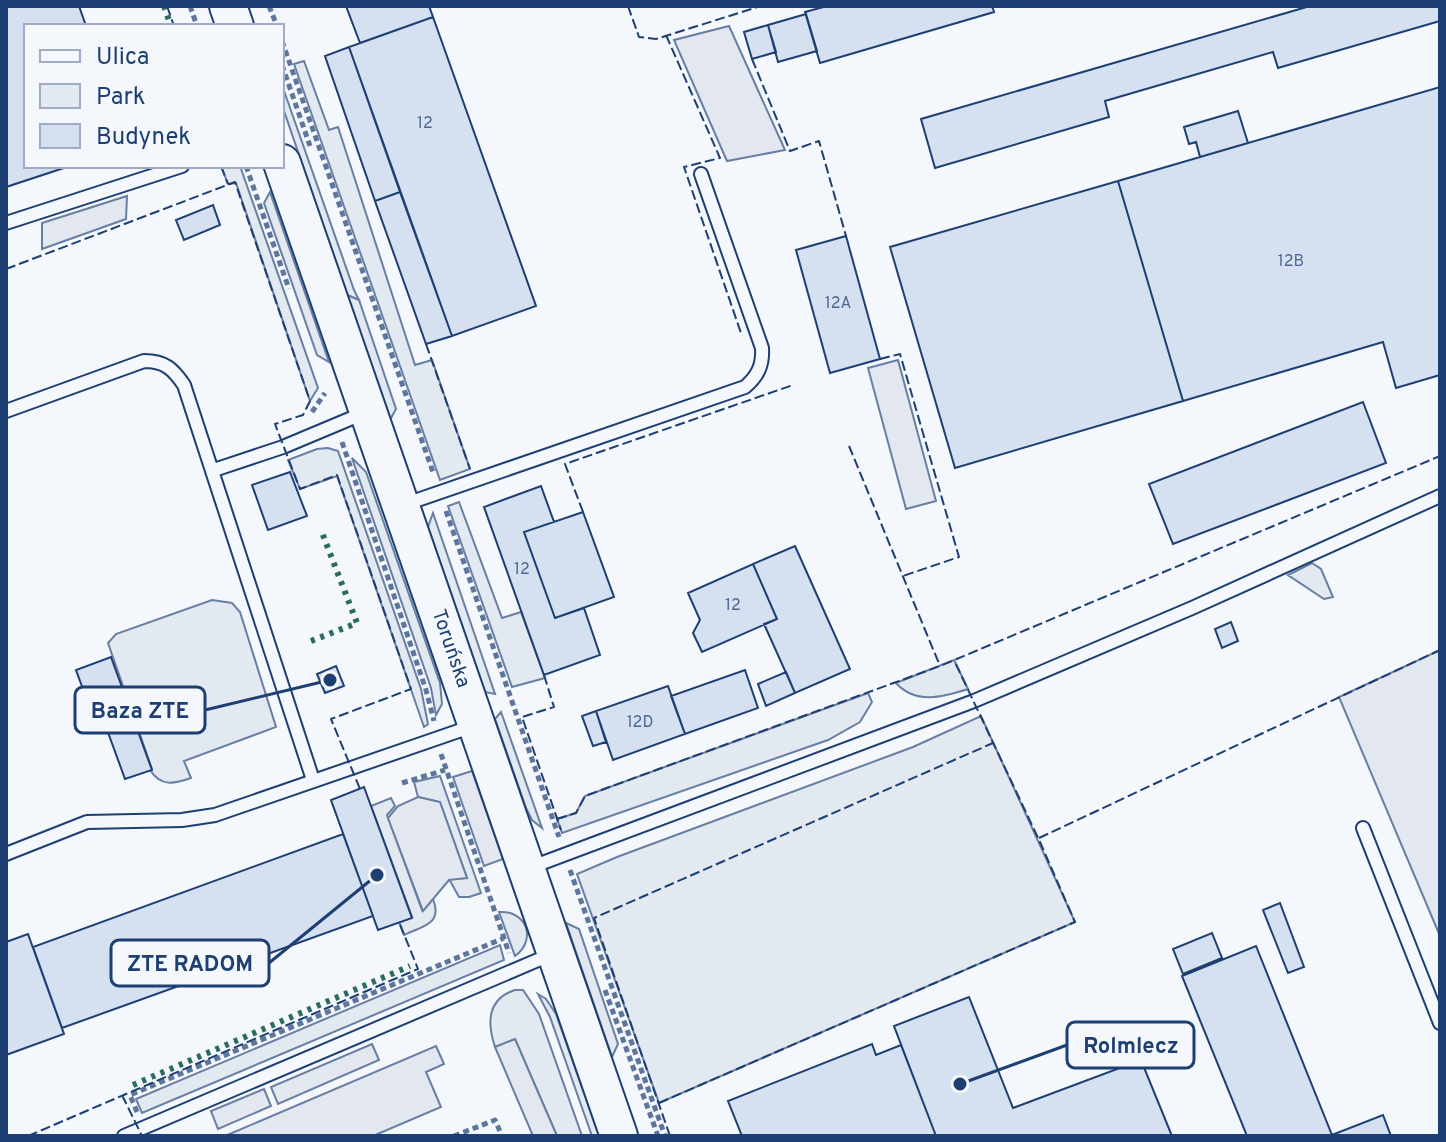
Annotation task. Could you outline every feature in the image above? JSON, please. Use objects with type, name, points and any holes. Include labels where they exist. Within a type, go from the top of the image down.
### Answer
[{"type":"street","name":"Toruńska","points":[[283,168],[352,418],[400,506],[619,1136]]},
{"type":"lane","points":[[6,223],[176,168]]},
{"type":"lane","points":[[400,506],[441,495],[745,387],[754,380],[763,359],[762,348],[701,174]]},
{"type":"lane","points":[[6,411],[144,361],[168,365],[184,385],[214,470],[313,780]]},
{"type":"lane","points":[[214,470],[283,447],[352,418]]},
{"type":"lane","points":[[526,869],[974,701],[1192,608],[1440,496]]},
{"type":"lane","points":[[6,854],[87,822],[200,819],[476,725]]},
{"type":"lane","points":[[1363,828],[1440,1023]]},
{"type":"lane","points":[[124,1136],[555,953]]},
{"type":"path","points":[[284,47],[665,1136]]},
{"type":"path","points":[[247,168],[292,298]]},
{"type":"path","points":[[323,385],[352,418],[445,770],[515,970]]},
{"type":"path","points":[[402,783],[445,770]]},
{"type":"path","points":[[144,1128],[130,1095],[504,938]]},
{"type":"path","points":[[454,1136],[495,1120],[502,1136]]},
{"type":"green space","points":[[304,61],[329,130],[338,127],[415,365],[432,360],[470,469],[440,480],[294,64]]},
{"type":"green space","points":[[284,91],[359,300],[347,295],[284,111]]},
{"type":"green space","points":[[222,168],[241,168],[318,388],[310,401],[236,183],[228,184]]},
{"type":"green space","points":[[328,448],[338,451],[421,689],[428,724],[424,727],[337,476],[300,489],[288,460]]},
{"type":"green space","points":[[352,458],[366,472],[440,683],[442,704],[436,715],[431,688]]},
{"type":"green space","points":[[459,502],[502,618],[521,612],[545,678],[512,687],[448,506]]},
{"type":"green space","points":[[433,513],[495,694],[485,692],[428,527]]},
{"type":"green space","points":[[1312,563],[1321,569],[1333,597],[1324,599],[1288,575]]},
{"type":"green space","points":[[212,600],[232,603],[240,612],[276,727],[184,761],[191,778],[173,783],[163,782],[150,770],[108,643],[116,634]]},
{"type":"green space","points":[[954,660],[968,689],[921,697],[896,683]]},
{"type":"green space","points":[[868,693],[872,702],[860,722],[828,740],[562,833],[557,819],[576,813],[585,796]]},
{"type":"green space","points":[[501,712],[542,828],[532,820],[526,808],[495,719]]},
{"type":"green space","points":[[981,716],[1075,922],[659,1103],[577,874],[913,747]]},
{"type":"green space","points":[[440,776],[481,893],[469,897],[459,897],[449,879],[467,878],[440,802],[418,797],[414,782]]},
{"type":"green space","points":[[391,798],[395,806],[387,815],[422,910],[433,899],[435,907],[435,914],[429,923],[404,935],[399,922],[412,917],[371,806]]},
{"type":"green space","points":[[499,912],[516,916],[526,927],[526,942],[515,956]]},
{"type":"green space","points":[[500,945],[504,960],[142,1113],[136,1099]]},
{"type":"green space","points":[[515,990],[523,990],[539,1014],[582,1136],[557,1136],[515,1039],[495,1047],[490,1021],[494,1006],[499,999]]},
{"type":"green space","points":[[538,994],[546,999],[556,1014],[599,1136],[592,1136],[550,1017]]},
{"type":"shaded area","points":[[729,26],[785,150],[727,161],[674,40]]},
{"type":"shaded area","points":[[270,192],[329,362],[317,355],[264,203]]},
{"type":"shaded area","points":[[127,196],[126,219],[42,249],[42,223]]},
{"type":"shaded area","points":[[347,295],[359,300],[396,409],[390,420]]},
{"type":"shaded area","points":[[898,360],[936,501],[906,509],[868,368]]},
{"type":"shaded area","points":[[1440,650],[1440,936],[1339,697]]},
{"type":"shaded area","points":[[472,771],[503,859],[484,866],[453,777]]},
{"type":"shaded area","points":[[418,797],[440,802],[467,878],[449,880],[423,911],[388,818],[398,806]]},
{"type":"shaded area","points":[[566,923],[579,929],[618,1044],[612,1057]]},
{"type":"shaded area","points":[[515,1039],[557,1136],[533,1136],[495,1047]]},
{"type":"shaded area","points":[[372,1044],[379,1060],[278,1104],[271,1087]]},
{"type":"shaded area","points":[[436,1046],[444,1064],[426,1072],[441,1107],[373,1136],[225,1136]]},
{"type":"shaded area","points":[[264,1089],[271,1106],[218,1129],[211,1111]]},
{"type":"building","points":[[6,6],[79,6],[85,24],[24,24],[24,168],[64,168],[6,187]]},
{"type":"building","points":[[346,6],[429,6],[433,17],[360,43]]},
{"type":"building","points":[[827,6],[992,6],[994,12],[820,63],[805,12]]},
{"type":"building","points":[[1310,6],[1440,6],[1440,21],[1278,68],[1273,52],[1105,101],[1109,117],[935,168],[921,119]]},
{"type":"building","points":[[806,14],[817,51],[778,62],[768,25]]},
{"type":"building","points":[[433,17],[536,306],[452,336],[349,47]]},
{"type":"building","points":[[768,25],[776,52],[752,59],[744,32]]},
{"type":"building","points":[[349,47],[400,192],[375,201],[325,56]]},
{"type":"building","points":[[1440,87],[1440,375],[1396,388],[1383,342],[1183,401],[1118,181]]},
{"type":"building","points":[[1238,111],[1248,143],[1200,157],[1196,142],[1189,144],[1184,127]]},
{"type":"building","points":[[1118,181],[1183,401],[955,468],[890,247]]},
{"type":"building","points":[[400,192],[452,336],[426,344],[375,201]]},
{"type":"building","points":[[213,205],[220,225],[184,240],[176,220]]},
{"type":"building","points":[[846,236],[880,359],[830,373],[796,250]]},
{"type":"building","points":[[1363,402],[1386,463],[1173,544],[1149,484]]},
{"type":"building","points":[[290,472],[307,516],[268,530],[252,485]]},
{"type":"building","points":[[541,486],[554,522],[524,532],[555,618],[584,608],[600,655],[544,675],[484,507]]},
{"type":"building","points":[[583,512],[614,597],[555,618],[524,532]]},
{"type":"building","points":[[795,546],[850,669],[795,693],[764,624],[777,619],[753,564]]},
{"type":"building","points":[[753,564],[777,619],[702,652],[693,633],[700,620],[688,593]]},
{"type":"building","points":[[1231,622],[1238,641],[1222,648],[1215,629]]},
{"type":"building","points":[[111,657],[152,770],[125,779],[102,716],[94,719],[76,670]]},
{"type":"building","points":[[336,666],[344,686],[325,693],[317,674]]},
{"type":"building","points":[[745,670],[758,708],[685,734],[671,696]]},
{"type":"building","points":[[786,672],[795,693],[766,706],[758,684]]},
{"type":"building","points":[[668,686],[685,734],[613,760],[596,711]]},
{"type":"building","points":[[596,711],[606,742],[593,746],[582,716]]},
{"type":"building","points":[[364,787],[412,918],[378,930],[331,800]]},
{"type":"building","points":[[343,834],[373,916],[62,1028],[33,947]]},
{"type":"building","points":[[1280,903],[1304,967],[1288,973],[1263,910]]},
{"type":"building","points":[[1212,933],[1222,958],[1183,974],[1173,949]]},
{"type":"building","points":[[28,934],[64,1034],[6,1055],[6,942]]},
{"type":"building","points":[[1256,946],[1332,1135],[1383,1115],[1391,1136],[1247,1136],[1182,976]]},
{"type":"building","points":[[969,997],[1013,1108],[1141,1060],[1172,1136],[936,1136],[894,1026]]},
{"type":"building","points":[[872,1044],[876,1055],[901,1045],[936,1136],[742,1136],[728,1101]]},
{"type":"hedge","points":[[164,6],[170,24]]},
{"type":"hedge","points":[[311,641],[357,623],[321,530]]},
{"type":"hedge","points":[[133,1085],[410,966]]},
{"type":"fence","points":[[167,6],[173,24]]},
{"type":"fence","points":[[628,6],[639,37],[656,39],[761,6]]},
{"type":"fence","points":[[666,35],[720,158],[684,167],[742,336]]},
{"type":"fence","points":[[752,59],[790,151],[819,141],[846,236]]},
{"type":"fence","points":[[222,168],[228,184]]},
{"type":"fence","points":[[6,269],[235,182],[310,401],[303,415],[275,424],[300,489],[337,475],[411,689],[331,719],[360,789]]},
{"type":"fence","points":[[426,344],[470,469]]},
{"type":"fence","points":[[880,359],[900,354],[959,557],[903,576]]},
{"type":"fence","points":[[583,512],[565,464],[793,385]]},
{"type":"fence","points":[[849,446],[940,666]]},
{"type":"fence","points":[[557,819],[576,813],[585,796],[940,666],[1440,456]]},
{"type":"fence","points":[[1039,838],[1440,650]]},
{"type":"fence","points":[[659,1103],[1075,922],[954,660]]},
{"type":"fence","points":[[544,675],[554,707],[522,717],[561,830]]},
{"type":"fence","points":[[670,1136],[594,918],[993,743]]},
{"type":"fence","points":[[28,1136],[418,969],[399,922]]},
{"type":"fence","points":[[122,1095],[142,1136]]},
{"type":"place","name":"Baza ZTE","points":[[330,680]]},
{"type":"place","name":"ZTE RADOM","points":[[377,875]]},
{"type":"place","name":"Rolmlecz","points":[[960,1084]]}]
